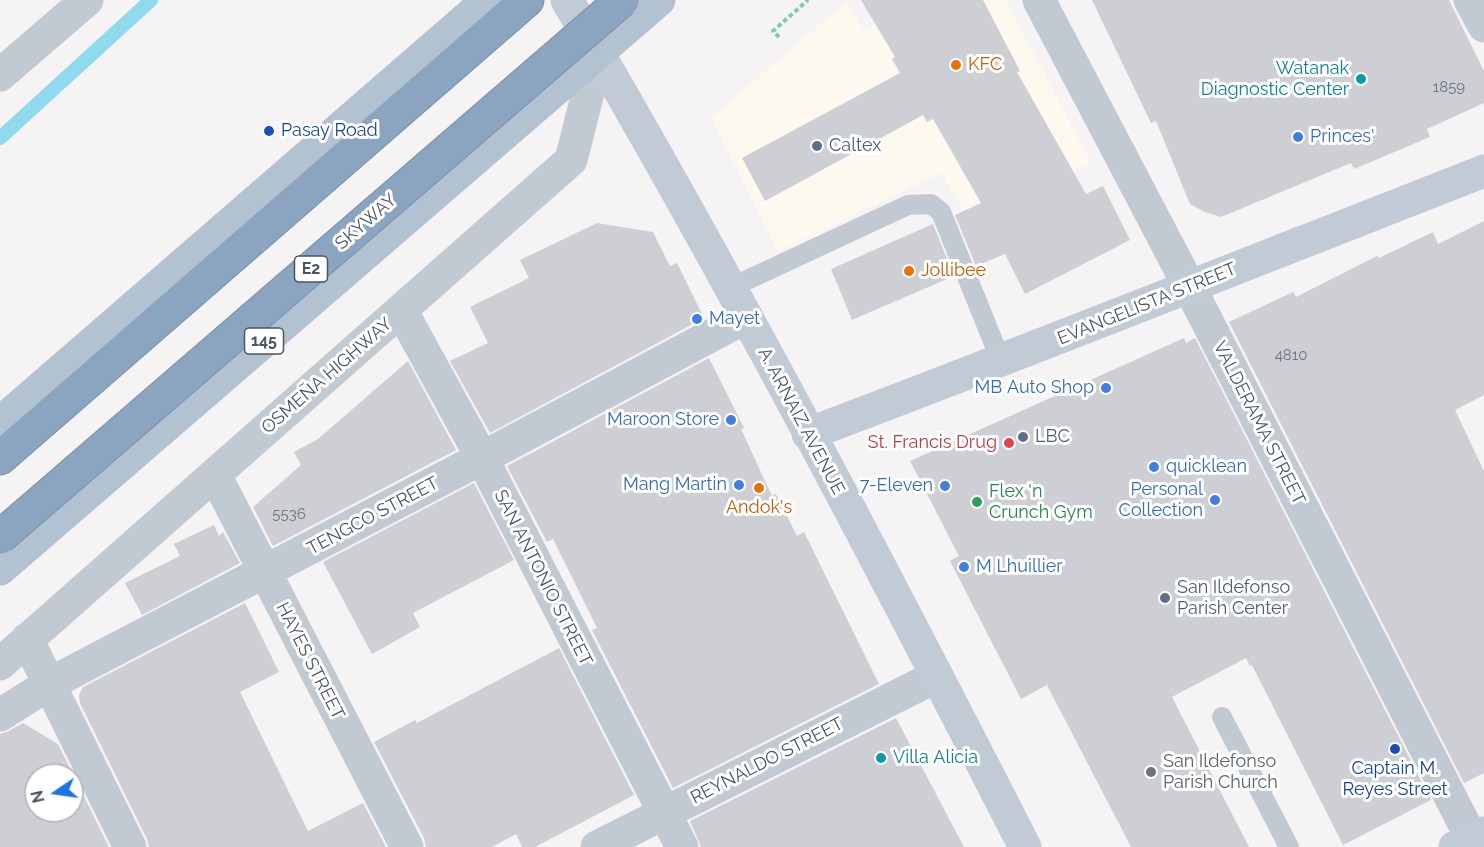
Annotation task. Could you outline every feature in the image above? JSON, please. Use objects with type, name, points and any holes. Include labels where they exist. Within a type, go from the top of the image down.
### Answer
[{"type":"highway","points":[[0,458],[527,0]]},
{"type":"highway","name":"SKYWAY","points":[[0,537],[622,0]]},
{"type":"main road","points":[[0,423],[488,0]]},
{"type":"main road","name":"A. ARNAIZ AVENUE","points":[[567,0],[746,317],[1025,847]]},
{"type":"main road","name":"145","points":[[0,569],[658,0]]},
{"type":"main road","name":"EVANGELISTA STREET","points":[[808,434],[1001,361],[1484,171]]},
{"type":"street","points":[[0,75],[87,0]]},
{"type":"street","name":"VALDERAMA STREET","points":[[1039,0],[1190,286],[1472,842]]},
{"type":"street","points":[[1470,0],[1484,26]]},
{"type":"street","name":"OSMEÑA HIGHWAY","points":[[0,664],[570,160],[598,53]]},
{"type":"street","name":"SAN ANTONIO STREET","points":[[401,310],[482,458],[681,847]]},
{"type":"street","name":"TENGCO STREET","points":[[0,715],[51,683],[264,573],[746,317]]},
{"type":"street","name":"HAYES STREET","points":[[214,475],[407,847]]},
{"type":"street","points":[[27,639],[51,683],[130,847]]},
{"type":"street","name":"REYNALDO STREET","points":[[597,847],[937,676]]},
{"type":"lane","points":[[730,288],[908,205],[931,204],[941,212],[1001,361]]},
{"type":"lane","points":[[1222,717],[1289,847]]},
{"type":"path","points":[[779,36],[773,31],[808,0]]},
{"type":"shaded area","points":[[917,0],[1006,0],[1091,163],[971,225],[942,173],[778,251],[711,118],[847,1],[864,31]]},
{"type":"building","points":[[861,0],[983,0],[1020,71],[1017,72],[1086,194],[1103,186],[1130,240],[1025,294],[1005,254],[976,266],[955,215],[981,203],[933,119],[927,122],[923,115],[765,201],[742,158],[900,73],[892,59],[895,57]]},
{"type":"building","points":[[1092,0],[1449,0],[1484,71],[1484,103],[1427,129],[1430,137],[1354,169],[1351,163],[1221,217],[1190,204],[1156,121],[1151,123]]},
{"type":"building","points":[[1484,221],[1484,395],[1455,410],[1484,471],[1484,773],[1464,783],[1229,322],[1293,292],[1296,297],[1377,256],[1379,258],[1433,232],[1438,244]]},
{"type":"building","points":[[597,223],[653,232],[670,266],[677,263],[704,318],[490,433],[450,361],[488,343],[470,307],[529,278],[520,260]]},
{"type":"building","points":[[933,224],[954,276],[852,320],[831,269]]},
{"type":"building","points":[[1184,338],[1186,343],[1195,338],[1431,800],[1343,845],[1252,665],[1250,666],[1246,658],[1172,697],[1249,847],[1131,847],[1047,685],[1021,699],[950,561],[959,556],[910,461]]},
{"type":"building","points":[[709,358],[744,428],[741,429],[772,496],[776,494],[797,536],[804,532],[879,684],[673,788],[592,630],[597,628],[553,539],[547,542],[507,466]]},
{"type":"building","points":[[408,361],[456,450],[273,546],[253,507],[301,465],[294,452],[318,439]]},
{"type":"building","points":[[474,483],[514,560],[413,613],[420,627],[372,654],[323,562]]},
{"type":"building","points":[[214,525],[219,536],[223,532],[240,563],[142,615],[125,583],[180,556],[174,544]]},
{"type":"building","points":[[245,603],[279,672],[240,692],[308,831],[363,803],[386,847],[149,847],[80,703],[79,695],[83,687]]},
{"type":"building","points":[[559,648],[634,795],[535,847],[522,847],[516,834],[492,847],[426,847],[424,838],[374,742],[415,720],[417,723]]},
{"type":"building","points":[[896,718],[964,847],[701,847],[690,821]]},
{"type":"building","points":[[23,723],[58,744],[67,763],[24,763],[24,823],[84,823],[84,797],[109,847],[0,847],[0,734]]},
{"type":"waterway","points":[[0,138],[151,0]]},
{"type":"place","name":"KFC","points":[[956,65]]},
{"type":"place","name":"Watanak Diagnostic Center","points":[[1361,79]]},
{"type":"place","name":"Pasay Road","points":[[269,131]]},
{"type":"place","name":"Princes'","points":[[1298,137]]},
{"type":"place","name":"Caltex","points":[[817,146]]},
{"type":"place","name":"Jollibee","points":[[909,271]]},
{"type":"place","name":"Mayet","points":[[697,319]]},
{"type":"place","name":"MB Auto Shop","points":[[1106,388]]},
{"type":"place","name":"Maroon Store","points":[[731,420]]},
{"type":"place","name":"LBC","points":[[1023,437]]},
{"type":"place","name":"St. Francis Drug","points":[[1009,443]]},
{"type":"place","name":"quicklean","points":[[1154,467]]},
{"type":"place","name":"Mang Martin","points":[[739,485]]},
{"type":"place","name":"7-Eleven","points":[[945,486]]},
{"type":"place","name":"Andok's","points":[[759,488]]},
{"type":"place","name":"Personal Collection","points":[[1215,500]]},
{"type":"place","name":"Flex 'n Crunch Gym","points":[[977,502]]},
{"type":"place","name":"M Lhuillier","points":[[964,567]]},
{"type":"place","name":"San Ildefonso Parish Center","points":[[1165,598]]},
{"type":"place","name":"Captain M. Reyes Street","points":[[1395,749]]},
{"type":"place","name":"Villa Alicia","points":[[881,758]]},
{"type":"place","name":"San Ildefonso Parish Church","points":[[1151,772]]}]
